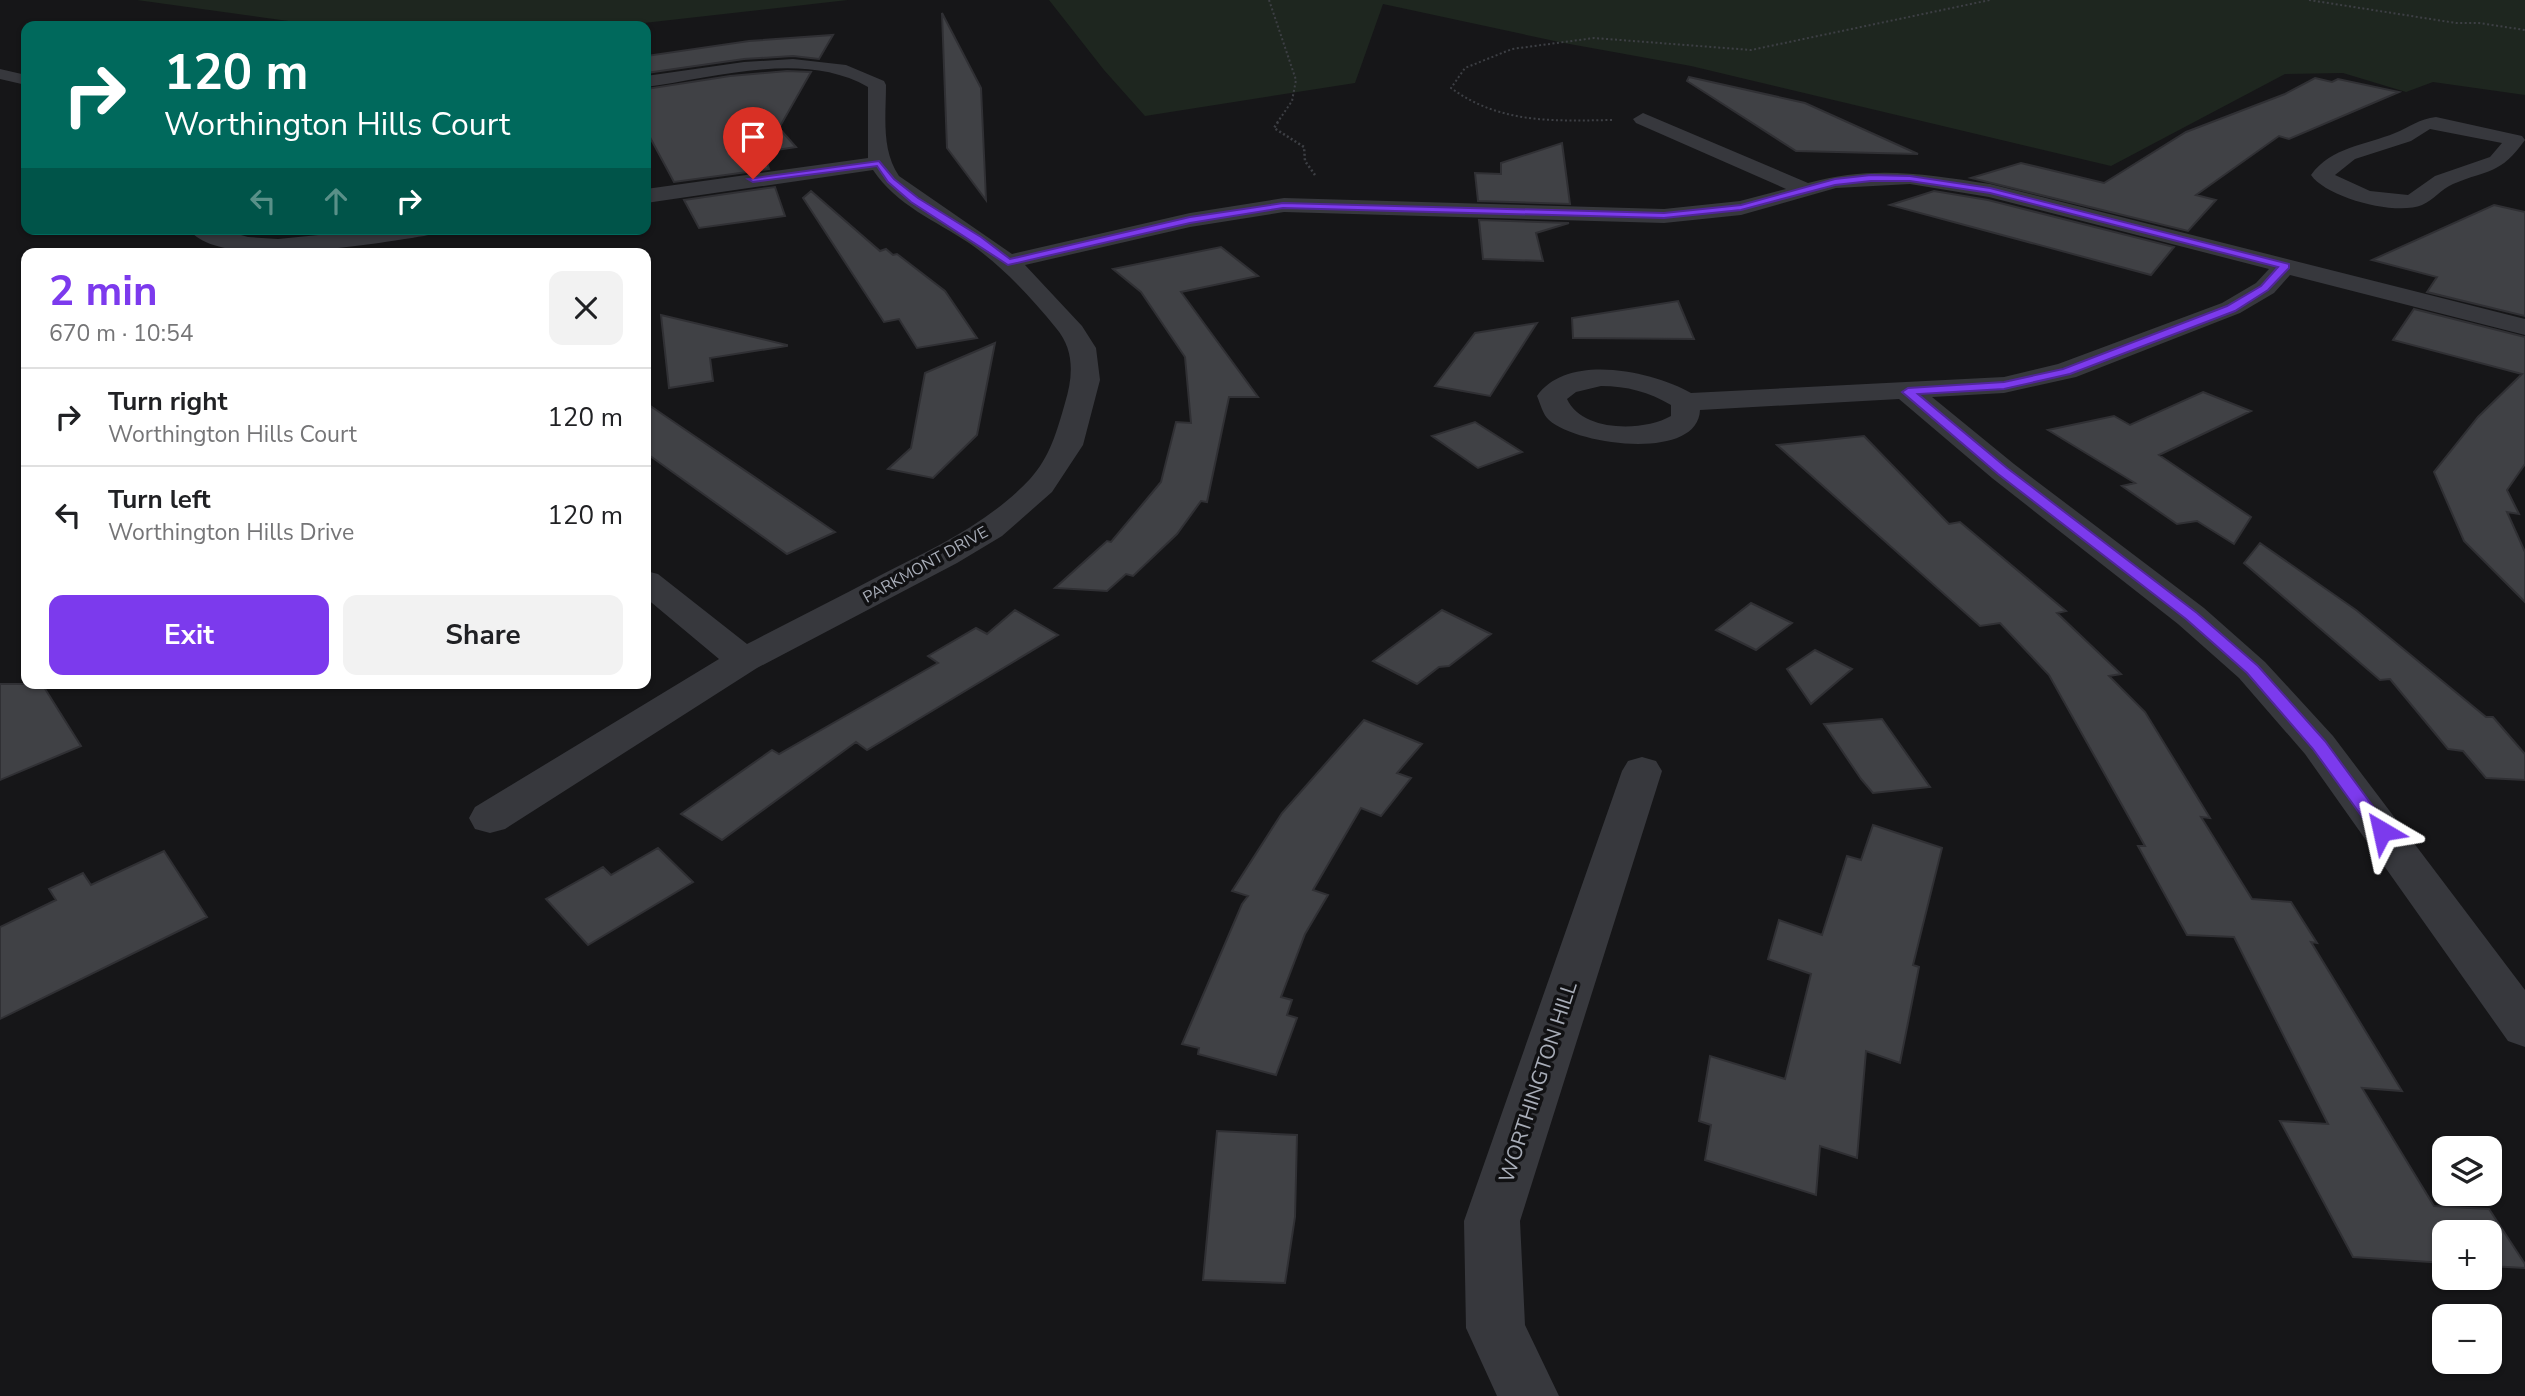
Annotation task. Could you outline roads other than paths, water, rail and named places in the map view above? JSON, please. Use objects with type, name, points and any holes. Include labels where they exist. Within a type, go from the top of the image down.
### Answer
[{"type":"street","points":[[651,81],[761,65],[845,69],[877,85],[876,145],[879,163],[651,195]]},
{"type":"street","points":[[0,74],[21,79]]},
{"type":"street","points":[[1643,119],[1807,190]]},
{"type":"street","points":[[2425,124],[2450,124],[2520,141],[2498,160],[2436,184],[2416,201],[2357,193],[2328,182],[2322,175],[2348,155],[2404,137],[2425,124]]},
{"type":"street","name":"PARKMONT DRIVE","points":[[490,818],[744,660],[945,556],[990,529],[1041,485],[1068,444],[1086,380],[1082,348],[1069,326],[1008,262],[978,239],[915,200],[891,181],[879,163]]},
{"type":"street","points":[[1008,262],[1190,220],[1283,205],[1664,216],[1741,208],[1835,182],[1871,178],[1952,183],[2525,327]]},
{"type":"street","points":[[218,235],[280,248]]},
{"type":"street","points":[[305,248],[386,235]]},
{"type":"street","points":[[1686,402],[2004,385],[2066,371],[2231,309],[2265,288],[2285,266]]},
{"type":"street","points":[[1908,392],[2003,471],[2191,616],[2252,670],[2319,745],[2525,1027]]},
{"type":"street","points":[[651,585],[744,660]]},
{"type":"street","name":"WORTHINGTON HILL","points":[[1528,1396],[1496,1328],[1492,1221],[1642,771]]}]
